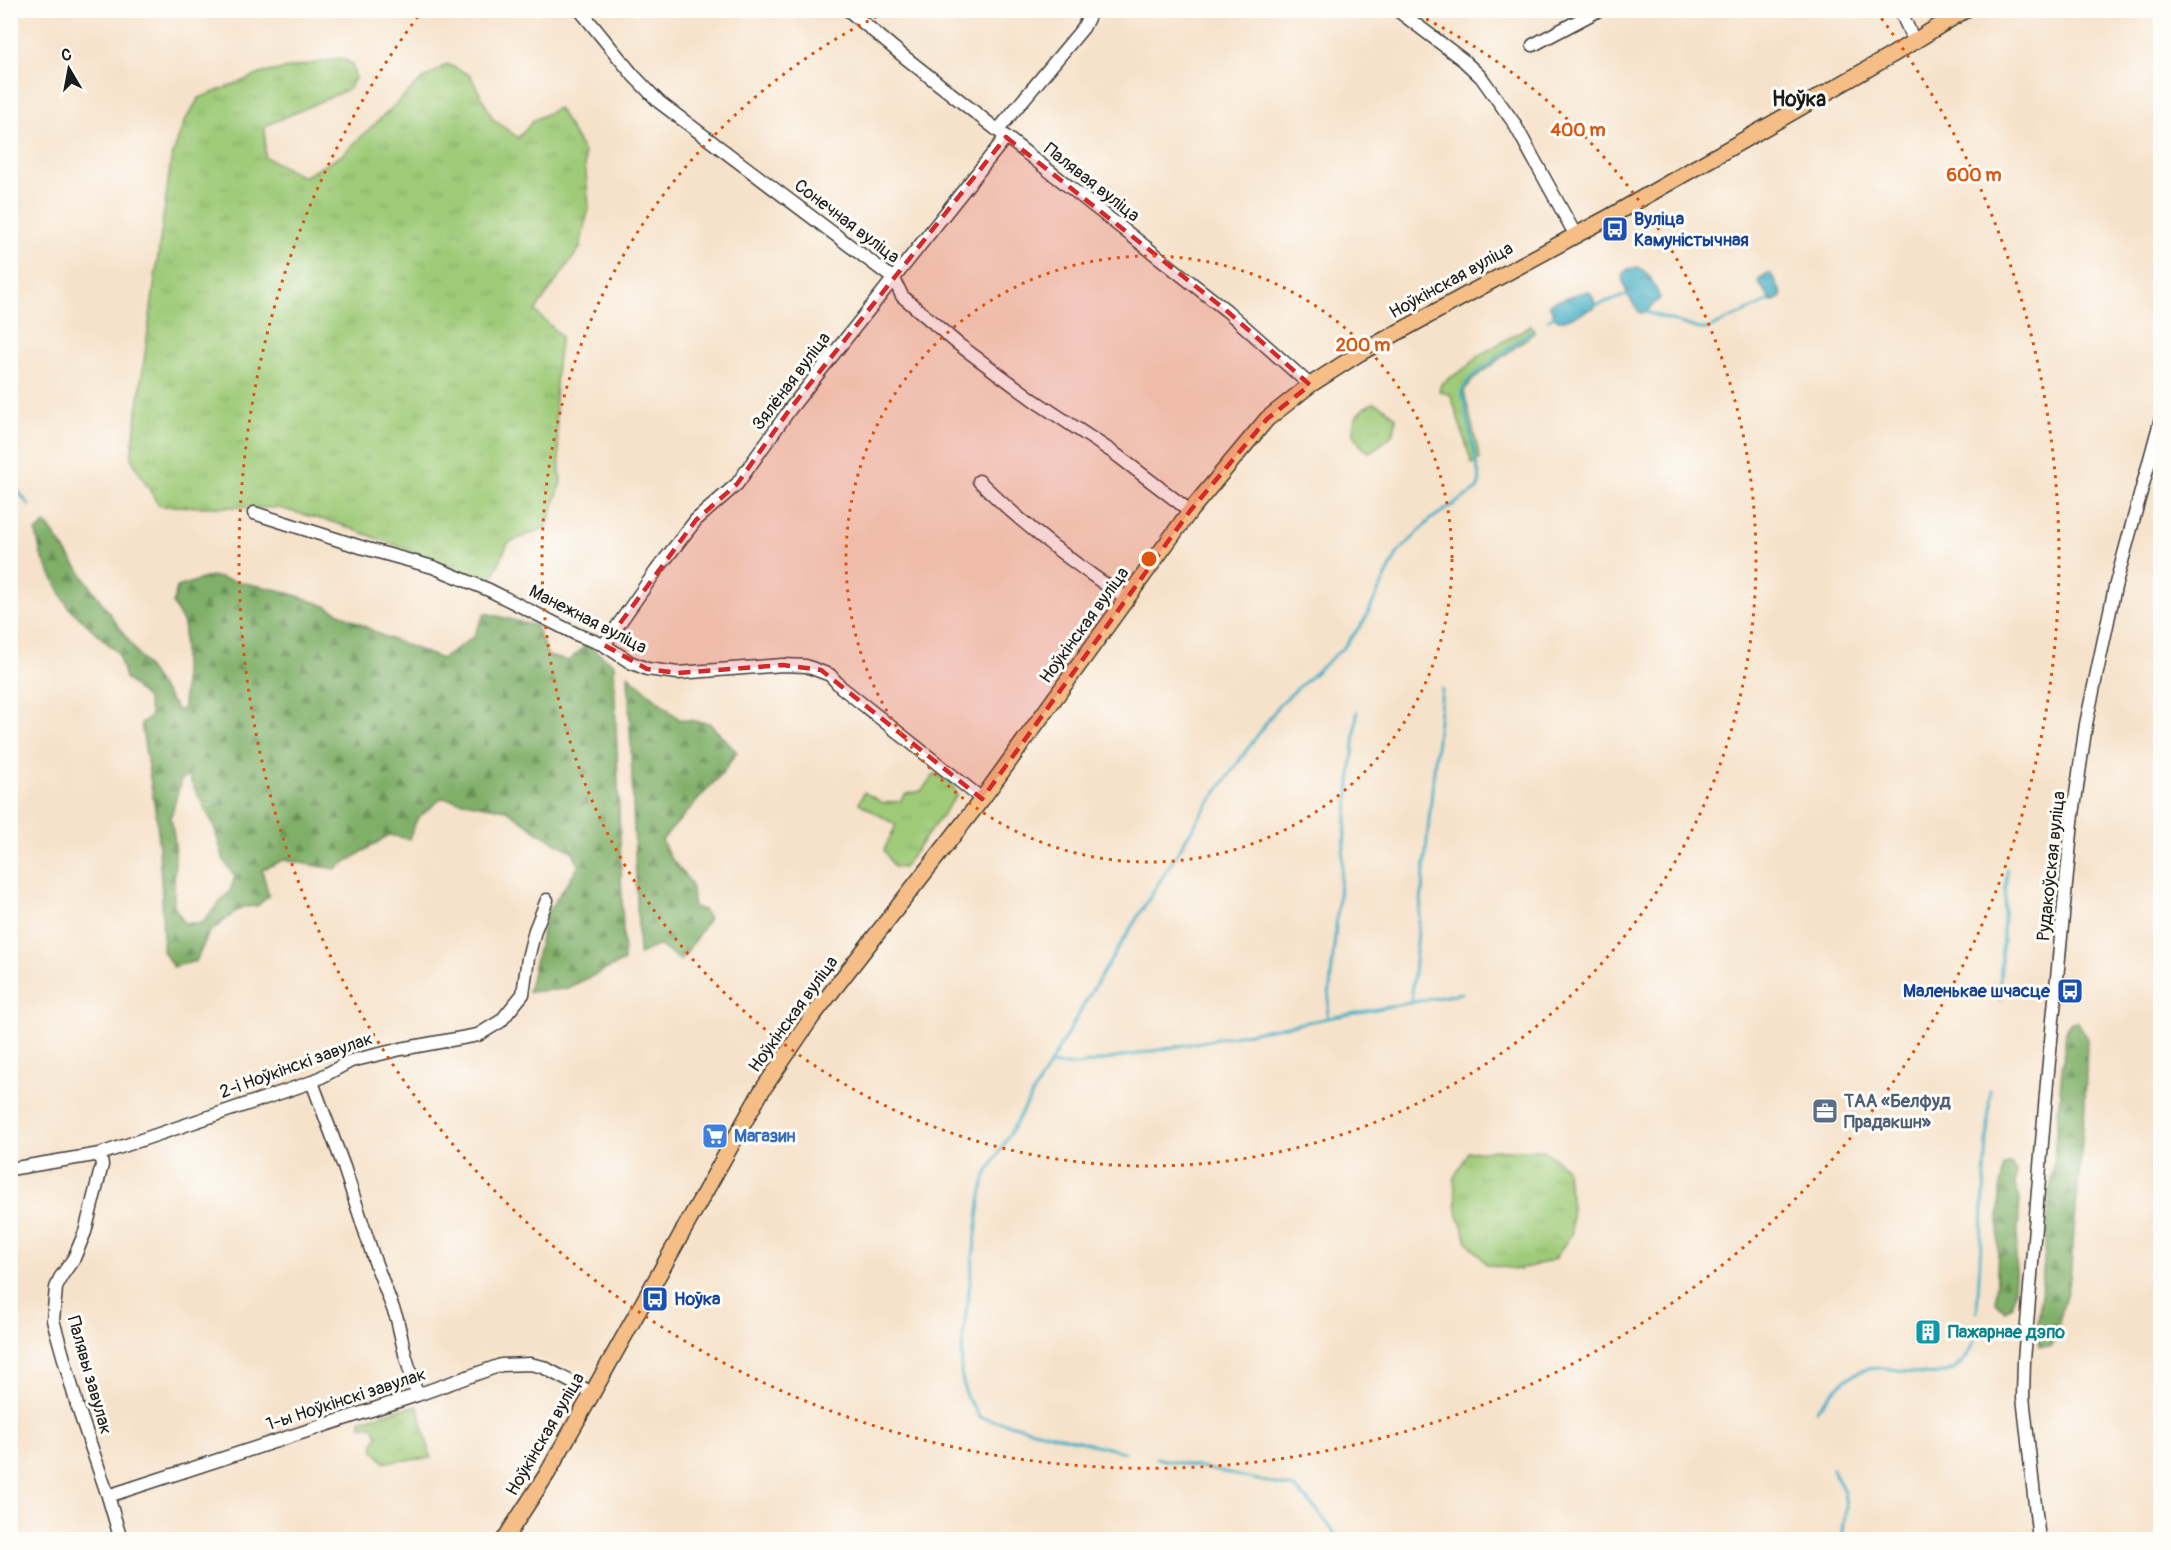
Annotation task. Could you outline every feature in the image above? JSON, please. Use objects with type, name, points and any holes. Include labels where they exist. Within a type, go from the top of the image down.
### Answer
[{"type":"main road","name":"Ноўкінская вуліца","points":[[504,1539],[546,1474],[761,1092],[812,1017],[982,799],[1190,512],[1267,419],[1310,385],[1360,353],[1611,216],[1965,10]]},
{"type":"street","name":"Сонечная вуліца","points":[[580,10],[633,75],[659,102],[894,279],[902,296],[958,344],[1035,401],[1114,453],[1190,512]]},
{"type":"street","name":"Палявая вуліца","points":[[848,10],[1227,311],[1310,385]]},
{"type":"street","name":"Зялёная вуліца","points":[[604,645],[656,571],[696,520],[737,484],[790,409],[894,279],[1083,28],[1090,14],[1087,10]]},
{"type":"street","points":[[1397,10],[1482,77],[1514,123],[1575,234]]},
{"type":"street","points":[[1533,45],[1599,10]]},
{"type":"street","points":[[1900,10],[1914,41]]},
{"type":"street","name":"Рудакоўская вуліца","points":[[2038,1539],[2023,1397],[2026,1322],[2071,834],[2086,724],[2115,587],[2160,422]]},
{"type":"street","points":[[979,481],[1026,525],[1127,599]]},
{"type":"street","name":"Манежная вуліца","points":[[254,513],[433,567],[489,590],[578,635],[604,645],[630,662],[647,669],[678,673],[783,665],[806,666],[821,670],[982,799]]},
{"type":"street","name":"2-і Ноўкінскі завулак","points":[[10,1169],[100,1154],[312,1082],[351,1061],[401,1048],[478,1035],[501,1021],[523,994],[535,930],[547,900]]},
{"type":"street","points":[[312,1082],[397,1319],[406,1361],[417,1395]]},
{"type":"street","name":"Палявы завулак","points":[[100,1154],[101,1172],[85,1233],[74,1258],[56,1288],[53,1320],[77,1405],[121,1539]]},
{"type":"street","name":"1-ы Ноўкінскі завулак","points":[[108,1496],[417,1395],[484,1370],[514,1363],[543,1367],[592,1393]]},
{"type":"highlighted area","points":[[1006,137],[1227,311],[1310,385],[1267,419],[1190,511],[982,799],[821,670],[783,665],[678,673],[647,669],[604,645],[696,520],[737,484],[790,409]]},
{"type":"green space","points":[[341,58],[352,64],[355,78],[349,89],[265,126],[265,157],[303,177],[341,156],[420,81],[447,64],[470,75],[493,119],[518,138],[534,120],[558,108],[584,152],[589,206],[580,248],[535,311],[561,336],[555,400],[561,483],[547,527],[508,543],[489,586],[432,559],[339,524],[279,508],[159,506],[131,458],[171,160],[184,122],[199,98],[263,73]]},
{"type":"green space","points":[[1531,325],[1535,332],[1472,380],[1464,391],[1480,459],[1472,464],[1451,395],[1439,391],[1441,384],[1467,367],[1478,356]]},
{"type":"green space","points":[[1374,403],[1396,417],[1396,424],[1389,438],[1369,452],[1357,440],[1354,426],[1359,412]]},
{"type":"green space","points":[[46,523],[178,711],[184,708],[184,624],[173,604],[177,587],[211,576],[283,591],[326,606],[383,636],[442,659],[473,637],[485,613],[536,626],[548,656],[569,661],[586,645],[614,664],[624,961],[565,989],[528,992],[547,913],[579,866],[573,852],[544,836],[507,810],[442,798],[417,819],[409,839],[389,835],[335,869],[283,860],[262,870],[269,896],[257,906],[242,907],[209,933],[196,961],[173,967],[163,951],[157,821],[141,723],[151,716],[147,699],[125,678],[118,653],[68,607],[41,555],[36,532]],"holes":[[[188,776],[214,826],[224,861],[235,877],[230,891],[201,923],[184,923],[174,906],[175,843],[171,817],[181,780]]]},
{"type":"green space","points":[[628,675],[679,719],[709,723],[737,752],[723,772],[662,840],[669,856],[691,883],[694,907],[703,910],[709,918],[681,961],[659,945],[639,954]]},
{"type":"green space","points":[[935,774],[951,782],[957,795],[903,868],[894,867],[884,850],[896,825],[859,803],[864,792],[883,803],[900,801],[906,794],[921,791]]},
{"type":"green space","points":[[2071,1022],[2078,1022],[2087,1037],[2085,1106],[2070,1278],[2051,1347],[2039,1346],[2037,1335],[2066,1029]]},
{"type":"green space","points":[[1544,1150],[1565,1167],[1571,1197],[1572,1233],[1555,1259],[1520,1270],[1487,1264],[1467,1241],[1457,1211],[1454,1178],[1468,1152]]},
{"type":"green space","points":[[2010,1163],[2016,1172],[2015,1185],[2020,1199],[2013,1306],[2004,1310],[1996,1302],[2000,1190],[2004,1166]]},
{"type":"green space","points":[[418,1406],[431,1458],[384,1462],[374,1450],[374,1442],[378,1437],[373,1426],[361,1426],[361,1420]]},
{"type":"water","points":[[1638,267],[1649,276],[1660,298],[1646,312],[1640,313],[1628,295],[1622,275],[1628,269]]},
{"type":"water","points":[[1768,273],[1771,274],[1782,294],[1772,302],[1758,282]]},
{"type":"water","points":[[1587,291],[1591,293],[1596,305],[1594,308],[1565,320],[1558,320],[1554,316],[1549,304]]},
{"type":"waterway","points":[[1596,305],[1627,295]]},
{"type":"waterway","points":[[1646,312],[1699,329],[1707,329],[1769,301]]},
{"type":"waterway","points":[[1548,320],[1554,316]]},
{"type":"waterway","points":[[1124,1452],[980,1417],[966,1396],[961,1372],[963,1337],[981,1195],[986,1175],[1093,989],[1202,813],[1279,705],[1344,647],[1364,621],[1397,554],[1431,519],[1477,489],[1480,481],[1462,391],[1470,379],[1531,331]]},
{"type":"waterway","points":[[10,481],[29,505]]},
{"type":"waterway","points":[[1411,1003],[1442,689]]},
{"type":"waterway","points":[[1327,1018],[1357,712]]},
{"type":"waterway","points":[[1999,1000],[2007,869]]},
{"type":"waterway","points":[[1050,1065],[1078,1065],[1462,993]]},
{"type":"waterway","points":[[1977,1311],[1990,1091]]},
{"type":"waterway","points":[[1816,1410],[1842,1383],[1861,1371],[1884,1368],[1933,1374],[1956,1367],[1972,1348],[1975,1333]]},
{"type":"waterway","points":[[1156,1458],[1295,1488],[1316,1509],[1340,1540]]},
{"type":"waterway","points":[[1832,1469],[1844,1491],[1846,1507],[1842,1540]]},
{"type":"place","name":"Вуліца Камуністычная","points":[[1615,229]]},
{"type":"place","name":"Маленькае шчасце","points":[[2070,991]]},
{"type":"place","name":"ТАА «Белфуд Прадакшн»","points":[[1825,1111]]},
{"type":"place","name":"Магазин","points":[[715,1136]]},
{"type":"place","name":"Ноўка","points":[[655,1299]]},
{"type":"place","name":"Пажарнае дэпо","points":[[1928,1332]]},
{"type":"district","name":"Ноўка","points":[[1799,99]]}]
